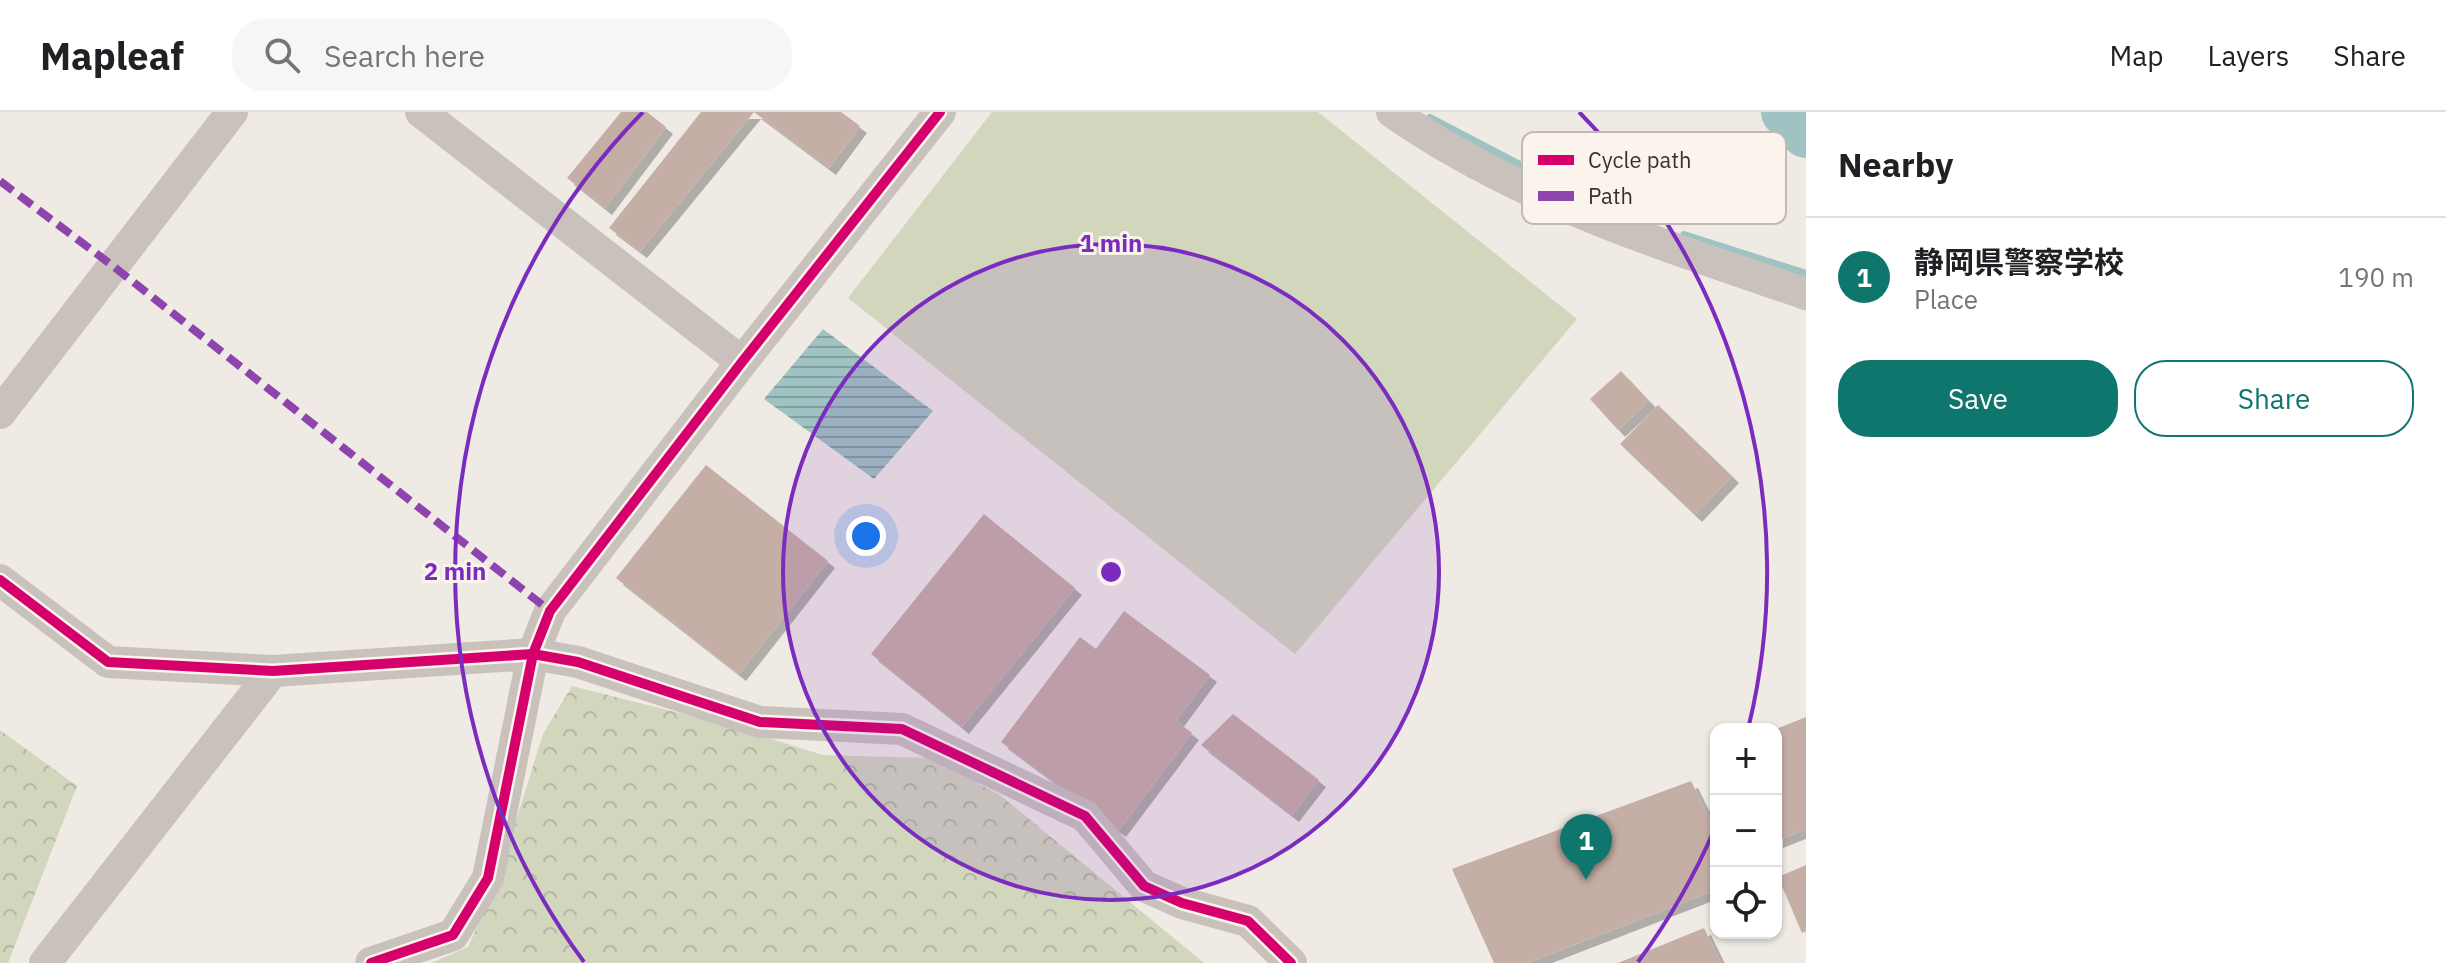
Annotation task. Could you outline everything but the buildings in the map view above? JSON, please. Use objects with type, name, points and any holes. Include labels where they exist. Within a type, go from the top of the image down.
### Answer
[{"type":"street","points":[[0,413],[232,112]]},
{"type":"street","points":[[421,112],[742,362]]},
{"type":"street","points":[[371,963],[453,935],[488,878],[533,654],[550,611],[940,112]]},
{"type":"street","points":[[1392,112],[1431,140],[1522,186]]},
{"type":"street","points":[[1607,224],[1806,294]]},
{"type":"street","points":[[0,580],[108,662],[273,671],[533,654],[578,662],[760,722],[902,729],[1085,816],[1144,886],[1182,903],[1248,921],[1291,963]]},
{"type":"street","points":[[45,963],[273,671]]},
{"type":"green space","points":[[992,112],[1318,112],[1577,319],[1295,654],[848,298]]},
{"type":"green space","points":[[572,686],[727,725],[823,755],[930,758],[1000,795],[1204,963],[431,963],[468,947],[495,888],[543,734]]},
{"type":"green space","points":[[0,730],[77,786],[8,963],[0,963]]},
{"type":"water","points":[[823,329],[933,411],[874,479],[764,399]]},
{"type":"waterway","points":[[1786,112],[1806,133]]},
{"type":"waterway","points":[[1430,118],[1522,166]]},
{"type":"waterway","points":[[1684,235],[1806,274]]},
{"type":"marked path","points":[[0,181],[113,266],[550,611]]},
{"type":"cycle path","points":[[371,963],[453,935],[488,878],[533,654],[550,611],[940,112]]},
{"type":"cycle path","points":[[0,580],[108,662],[273,671],[533,654],[578,662],[760,722],[902,729],[1085,816],[1144,886],[1182,903],[1248,921],[1291,963]]},
{"type":"place","name":"静岡県警察学校","points":[[1586,880]]}]
